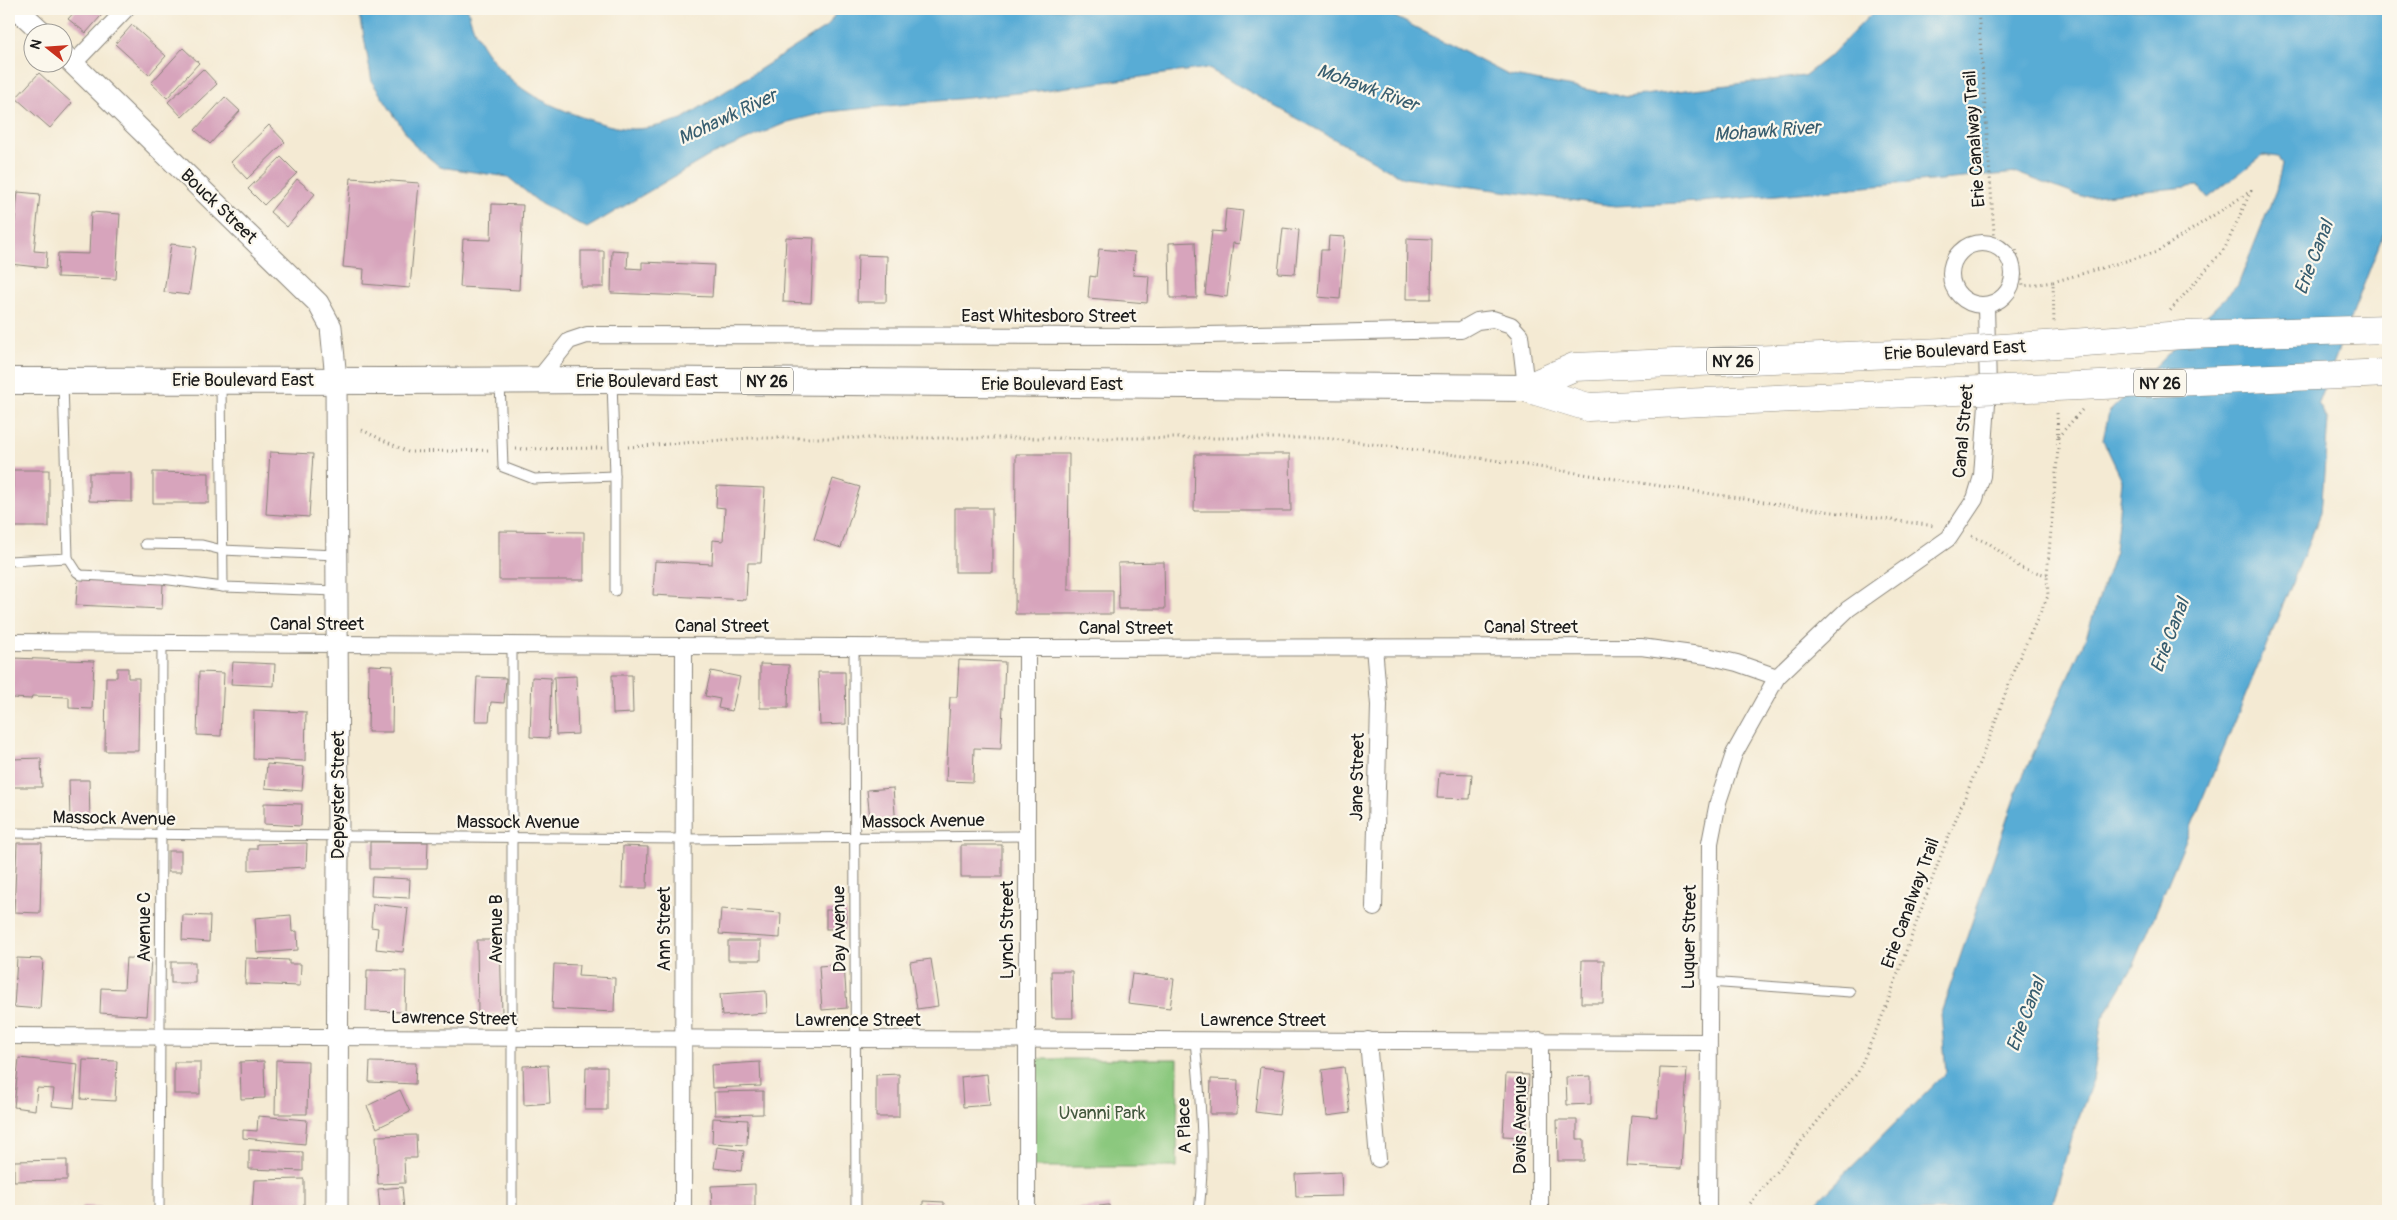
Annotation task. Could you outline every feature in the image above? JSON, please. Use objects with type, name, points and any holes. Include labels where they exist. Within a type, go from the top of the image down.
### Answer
[{"type":"highway","name":"Erie Boulevard East","points":[[1526,388],[1574,367],[1944,352],[2183,335],[2388,329]]},
{"type":"highway","name":"Erie Boulevard East","points":[[1526,388],[1588,407],[2388,373]]},
{"type":"main road","name":"Erie Boulevard East","points":[[9,381],[336,379],[500,382],[612,380],[1526,388]]},
{"type":"street","points":[[17,9],[31,22]]},
{"type":"street","points":[[72,55],[126,9]]},
{"type":"street","name":"Bouck Street","points":[[72,62],[318,303],[331,327],[336,379]]},
{"type":"street","points":[[1985,243],[1995,246],[2004,251],[2010,259],[2013,279],[2004,297],[1986,306],[1966,301],[1958,294],[1953,285],[1952,270],[1957,256],[1965,248],[1974,244],[1985,243]]},
{"type":"street","name":"Canal Street","points":[[9,642],[1027,648],[1641,647],[1708,656],[1737,663],[1777,677],[1848,609],[1950,538],[1975,498],[1982,476],[1988,389],[1986,306]]},
{"type":"street","name":"East Whitesboro Street","points":[[537,381],[569,341],[587,335],[1158,336],[1462,330],[1477,321],[1492,319],[1512,326],[1520,335],[1526,388]]},
{"type":"street","name":"Depeyster Street","points":[[336,379],[337,1211]]},
{"type":"street","name":"Ann Street","points":[[683,1211],[684,646]]},
{"type":"street","name":"Jane Street","points":[[1374,647],[1379,704],[1374,908]]},
{"type":"street","name":"Lynch Street","points":[[1027,648],[1027,1211]]},
{"type":"street","name":"Luquer Street","points":[[1708,1211],[1710,843],[1718,802],[1734,754],[1777,677]]},
{"type":"street","name":"Lawrence Street","points":[[9,1036],[160,1035],[684,1040],[1540,1040],[1708,1042]]},
{"type":"street","points":[[1368,1040],[1378,1159]]},
{"type":"street","name":"Davis Avenue","points":[[1540,1040],[1540,1211]]},
{"type":"lane","points":[[63,380],[68,558],[77,572],[88,576],[162,579],[223,587],[337,591]]},
{"type":"lane","points":[[221,380],[223,587]]},
{"type":"lane","points":[[612,380],[615,476],[615,591]]},
{"type":"lane","points":[[500,382],[503,467],[534,478],[615,476]]},
{"type":"lane","points":[[145,544],[202,545],[222,550],[337,555]]},
{"type":"lane","points":[[9,561],[68,558]]},
{"type":"lane","name":"Avenue C","points":[[159,1211],[162,643]]},
{"type":"lane","name":"Avenue B","points":[[512,646],[512,1211]]},
{"type":"lane","name":"Day Avenue","points":[[854,647],[856,1211]]},
{"type":"lane","name":"Massock Avenue","points":[[9,832],[160,836],[338,836],[512,839],[1028,836]]},
{"type":"lane","points":[[1709,982],[1850,992]]},
{"type":"lane","name":"A Place","points":[[1195,1040],[1202,1114],[1199,1211]]},
{"type":"path","name":"Erie Canalway Trail","points":[[1978,9],[1992,179],[1995,246]]},
{"type":"path","points":[[2052,282],[2158,252],[2251,190],[2225,248],[2167,313]]},
{"type":"path","points":[[1995,246],[2016,248]]},
{"type":"path","points":[[2058,437],[2083,408]]},
{"type":"path","points":[[362,430],[408,452],[614,448],[750,438],[1325,438],[1487,459],[1796,507],[1956,528]]},
{"type":"path","name":"Erie Canalway Trail","points":[[1744,1211],[1858,1072],[1884,1012],[1941,855],[1989,739],[2015,667],[2048,596],[2047,575],[2021,568],[1990,544],[1956,528]]},
{"type":"green space","name":"Uvanni Park","points":[[1027,1059],[1178,1059],[1177,1167],[1027,1167]]},
{"type":"water","points":[[359,9],[468,9],[471,21],[482,45],[499,67],[519,86],[539,99],[565,111],[609,125],[639,129],[682,119],[828,26],[838,9],[1380,9],[1508,75],[1627,97],[1804,76],[1832,54],[1876,9],[2388,9],[2388,222],[2318,403],[2328,420],[2321,513],[2134,965],[2102,1020],[2093,1080],[2071,1138],[2051,1211],[1808,1211],[1946,1072],[1941,1013],[2018,787],[2085,640],[2115,551],[2122,480],[2103,440],[2109,412],[2238,285],[2276,190],[2282,165],[2278,157],[2263,155],[2208,198],[2198,186],[2082,197],[2017,173],[1701,202],[1615,206],[1404,178],[1207,68],[1038,91],[827,112],[788,122],[709,156],[587,228],[541,204],[508,177],[440,167],[414,145],[372,82]]},
{"type":"building","points":[[77,9],[107,9],[86,33],[68,19]]},
{"type":"building","points":[[132,25],[166,56],[149,75],[115,44]]},
{"type":"building","points":[[183,48],[199,63],[167,98],[151,83]]},
{"type":"building","points":[[203,69],[217,84],[182,117],[168,102]]},
{"type":"building","points":[[39,73],[72,103],[50,128],[16,98]]},
{"type":"building","points":[[225,97],[240,111],[210,144],[195,130]]},
{"type":"building","points":[[269,125],[285,142],[247,179],[231,162]]},
{"type":"building","points":[[281,157],[297,173],[264,205],[248,189]]},
{"type":"building","points":[[351,178],[419,183],[410,288],[363,284],[364,269],[343,267]]},
{"type":"building","points":[[297,179],[315,194],[287,227],[270,212]]},
{"type":"building","points":[[18,192],[40,194],[34,251],[47,252],[46,268],[10,264]]},
{"type":"building","points":[[492,204],[523,205],[519,290],[460,287],[463,239],[491,240]]},
{"type":"building","points":[[1226,209],[1243,211],[1239,244],[1233,243],[1227,297],[1205,294],[1212,231],[1224,232]]},
{"type":"building","points":[[91,212],[120,214],[116,279],[57,277],[58,253],[89,254]]},
{"type":"building","points":[[1283,228],[1299,230],[1295,274],[1278,273]]},
{"type":"building","points":[[1329,236],[1345,237],[1340,299],[1318,297],[1321,250],[1328,250]]},
{"type":"building","points":[[786,237],[814,238],[811,303],[783,302]]},
{"type":"building","points":[[1407,238],[1432,239],[1431,299],[1406,299]]},
{"type":"building","points":[[1195,242],[1197,298],[1170,298],[1169,243]]},
{"type":"building","points":[[171,244],[196,247],[189,295],[164,292]]},
{"type":"building","points":[[1099,249],[1135,252],[1133,275],[1149,276],[1147,303],[1088,298],[1090,276],[1096,277]]},
{"type":"building","points":[[612,250],[628,251],[627,268],[642,269],[642,262],[714,265],[712,297],[611,293]]},
{"type":"building","points":[[581,251],[604,251],[604,287],[581,287]]},
{"type":"building","points":[[858,255],[887,256],[886,302],[857,302]]},
{"type":"building","points":[[270,452],[313,454],[309,517],[266,514]]},
{"type":"building","points":[[1016,454],[1069,454],[1068,590],[1113,590],[1113,614],[1015,614]]},
{"type":"building","points":[[1195,454],[1290,454],[1291,511],[1194,511]]},
{"type":"building","points":[[13,470],[49,470],[49,527],[13,527]]},
{"type":"building","points":[[153,472],[209,473],[209,503],[153,503]]},
{"type":"building","points":[[89,473],[132,473],[132,502],[89,501]]},
{"type":"building","points":[[833,479],[860,487],[841,548],[814,539]]},
{"type":"building","points":[[717,486],[765,488],[761,563],[748,563],[746,600],[653,595],[655,561],[712,564],[713,540],[723,541],[725,508],[716,507]]},
{"type":"building","points":[[955,508],[992,508],[992,572],[955,572]]},
{"type":"building","points":[[499,531],[584,532],[584,580],[499,580]]},
{"type":"building","points":[[1164,562],[1165,609],[1119,609],[1118,563]]},
{"type":"building","points":[[78,579],[163,583],[162,609],[76,605]]},
{"type":"building","points":[[13,658],[94,661],[92,709],[69,708],[69,697],[32,696],[31,699],[12,698]]},
{"type":"building","points":[[959,660],[1005,662],[1001,749],[974,748],[973,782],[946,781],[950,697],[957,697]]},
{"type":"building","points":[[233,662],[275,664],[274,686],[231,684]]},
{"type":"building","points":[[760,664],[789,665],[788,708],[760,708]]},
{"type":"building","points":[[369,665],[393,666],[392,732],[368,732]]},
{"type":"building","points":[[117,668],[128,668],[128,678],[139,678],[138,751],[105,751],[106,677],[117,677]]},
{"type":"building","points":[[711,671],[740,677],[732,711],[718,708],[720,699],[705,696]]},
{"type":"building","points":[[199,672],[224,673],[221,736],[197,735]]},
{"type":"building","points":[[818,672],[845,672],[846,724],[820,725]]},
{"type":"building","points":[[612,675],[632,675],[633,713],[613,714]]},
{"type":"building","points":[[576,676],[578,734],[556,735],[554,677]]},
{"type":"building","points":[[477,677],[506,678],[504,703],[491,702],[489,721],[475,721]]},
{"type":"building","points":[[532,677],[551,678],[549,738],[530,737]]},
{"type":"building","points":[[254,710],[306,712],[305,761],[253,759]]},
{"type":"building","points":[[41,758],[42,787],[12,787],[12,759]]},
{"type":"building","points":[[267,764],[304,767],[302,791],[265,788]]},
{"type":"building","points":[[1439,773],[1472,774],[1470,799],[1437,798]]},
{"type":"building","points":[[69,780],[89,780],[90,820],[70,821]]},
{"type":"building","points":[[893,788],[896,826],[871,828],[867,790]]},
{"type":"building","points":[[264,803],[302,804],[301,826],[264,824]]},
{"type":"building","points":[[370,842],[428,842],[427,869],[370,869]]},
{"type":"building","points":[[17,843],[42,843],[40,913],[14,912]]},
{"type":"building","points":[[307,843],[306,867],[249,870],[249,849],[257,849],[257,844]]},
{"type":"building","points":[[961,845],[1002,845],[1002,877],[961,877]]},
{"type":"building","points":[[623,846],[648,847],[647,888],[622,888]]},
{"type":"building","points":[[168,851],[181,851],[181,872],[168,872]]},
{"type":"building","points":[[372,877],[410,879],[409,898],[371,896]]},
{"type":"building","points":[[373,904],[408,908],[403,952],[376,949],[378,928],[371,927]]},
{"type":"building","points":[[721,909],[781,913],[780,938],[719,934]]},
{"type":"building","points":[[826,910],[846,910],[846,929],[826,929]]},
{"type":"building","points":[[183,915],[210,916],[209,942],[182,940]]},
{"type":"building","points":[[291,915],[292,932],[297,931],[298,950],[257,953],[255,918]]},
{"type":"building","points":[[477,940],[500,940],[502,1013],[478,1014]]},
{"type":"building","points":[[728,941],[761,941],[761,960],[728,960]]},
{"type":"building","points":[[17,958],[43,959],[40,1009],[14,1007]]},
{"type":"building","points":[[126,958],[151,959],[147,1016],[100,1013],[101,988],[124,989]]},
{"type":"building","points":[[246,958],[289,960],[289,964],[301,964],[300,986],[245,984]]},
{"type":"building","points":[[931,959],[938,1006],[917,1009],[910,962]]},
{"type":"building","points":[[1582,960],[1604,960],[1603,1003],[1581,1003]]},
{"type":"building","points":[[171,962],[195,962],[195,983],[171,983]]},
{"type":"building","points":[[554,964],[579,965],[578,976],[615,978],[614,1012],[552,1009]]},
{"type":"building","points":[[844,964],[847,1008],[822,1010],[819,966]]},
{"type":"building","points":[[367,970],[406,971],[405,1012],[366,1011]]},
{"type":"building","points":[[1051,971],[1072,971],[1073,1018],[1052,1018]]},
{"type":"building","points":[[1132,974],[1174,979],[1170,1008],[1128,1003]]},
{"type":"building","points":[[766,991],[767,1013],[722,1016],[720,994]]},
{"type":"building","points":[[19,1058],[78,1064],[74,1108],[52,1106],[54,1089],[37,1088],[35,1110],[14,1107]]},
{"type":"building","points":[[83,1060],[117,1061],[115,1101],[81,1099]]},
{"type":"building","points":[[276,1060],[308,1061],[307,1114],[275,1114]]},
{"type":"building","points":[[264,1061],[265,1098],[241,1099],[240,1062]]},
{"type":"building","points":[[174,1062],[200,1062],[200,1094],[174,1094]]},
{"type":"building","points":[[370,1062],[416,1063],[415,1084],[369,1082]]},
{"type":"building","points":[[760,1062],[761,1086],[712,1088],[711,1065]]},
{"type":"building","points":[[548,1065],[550,1103],[524,1105],[523,1066]]},
{"type":"building","points":[[586,1067],[607,1067],[607,1110],[585,1110]]},
{"type":"building","points":[[1260,1067],[1285,1070],[1279,1115],[1255,1112]]},
{"type":"building","points":[[1344,1067],[1350,1113],[1327,1116],[1322,1070]]},
{"type":"building","points":[[1660,1068],[1687,1069],[1681,1169],[1627,1166],[1631,1115],[1657,1117]]},
{"type":"building","points":[[899,1074],[899,1117],[876,1117],[876,1075]]},
{"type":"building","points":[[987,1074],[990,1105],[963,1107],[961,1077]]},
{"type":"building","points":[[1506,1074],[1529,1075],[1526,1137],[1503,1136]]},
{"type":"building","points":[[1591,1076],[1591,1104],[1567,1105],[1566,1077]]},
{"type":"building","points":[[1211,1079],[1238,1080],[1237,1114],[1210,1114]]},
{"type":"building","points":[[400,1090],[410,1112],[377,1128],[367,1106]]},
{"type":"building","points":[[763,1091],[763,1114],[715,1115],[714,1092]]},
{"type":"building","points":[[258,1116],[307,1120],[305,1144],[243,1138],[243,1130],[257,1131]]},
{"type":"building","points":[[713,1118],[748,1120],[747,1145],[712,1143]]},
{"type":"building","points":[[1557,1120],[1577,1120],[1577,1139],[1584,1139],[1584,1161],[1558,1161]]},
{"type":"building","points":[[416,1135],[417,1158],[404,1158],[405,1183],[378,1184],[376,1136]]},
{"type":"building","points":[[717,1147],[744,1151],[741,1171],[714,1168]]},
{"type":"building","points":[[249,1150],[303,1152],[303,1171],[249,1169]]},
{"type":"building","points":[[67,1160],[67,1180],[14,1181],[14,1161]]},
{"type":"building","points":[[1341,1172],[1342,1196],[1296,1197],[1295,1174]]},
{"type":"building","points":[[304,1179],[304,1211],[252,1211],[254,1180]]},
{"type":"building","points":[[755,1184],[755,1207],[712,1208],[711,1186]]},
{"type":"building","points":[[402,1187],[404,1209],[380,1211],[378,1189]]},
{"type":"building","points":[[923,1201],[944,1202],[944,1211],[923,1211]]},
{"type":"building","points":[[1109,1205],[1110,1211],[1057,1211],[1057,1210]]},
{"type":"building","points":[[83,1206],[119,1208],[119,1211],[82,1211]]},
{"type":"water label","name":"Mohawk River","points":[[1368,87]]},
{"type":"water label","name":"Mohawk River","points":[[727,116]]},
{"type":"water label","name":"Mohawk River","points":[[1767,130]]},
{"type":"water label","name":"Erie Canal","points":[[2313,257]]},
{"type":"water label","name":"Erie Canal","points":[[2169,635]]},
{"type":"water label","name":"Erie Canal","points":[[2025,1014]]}]
